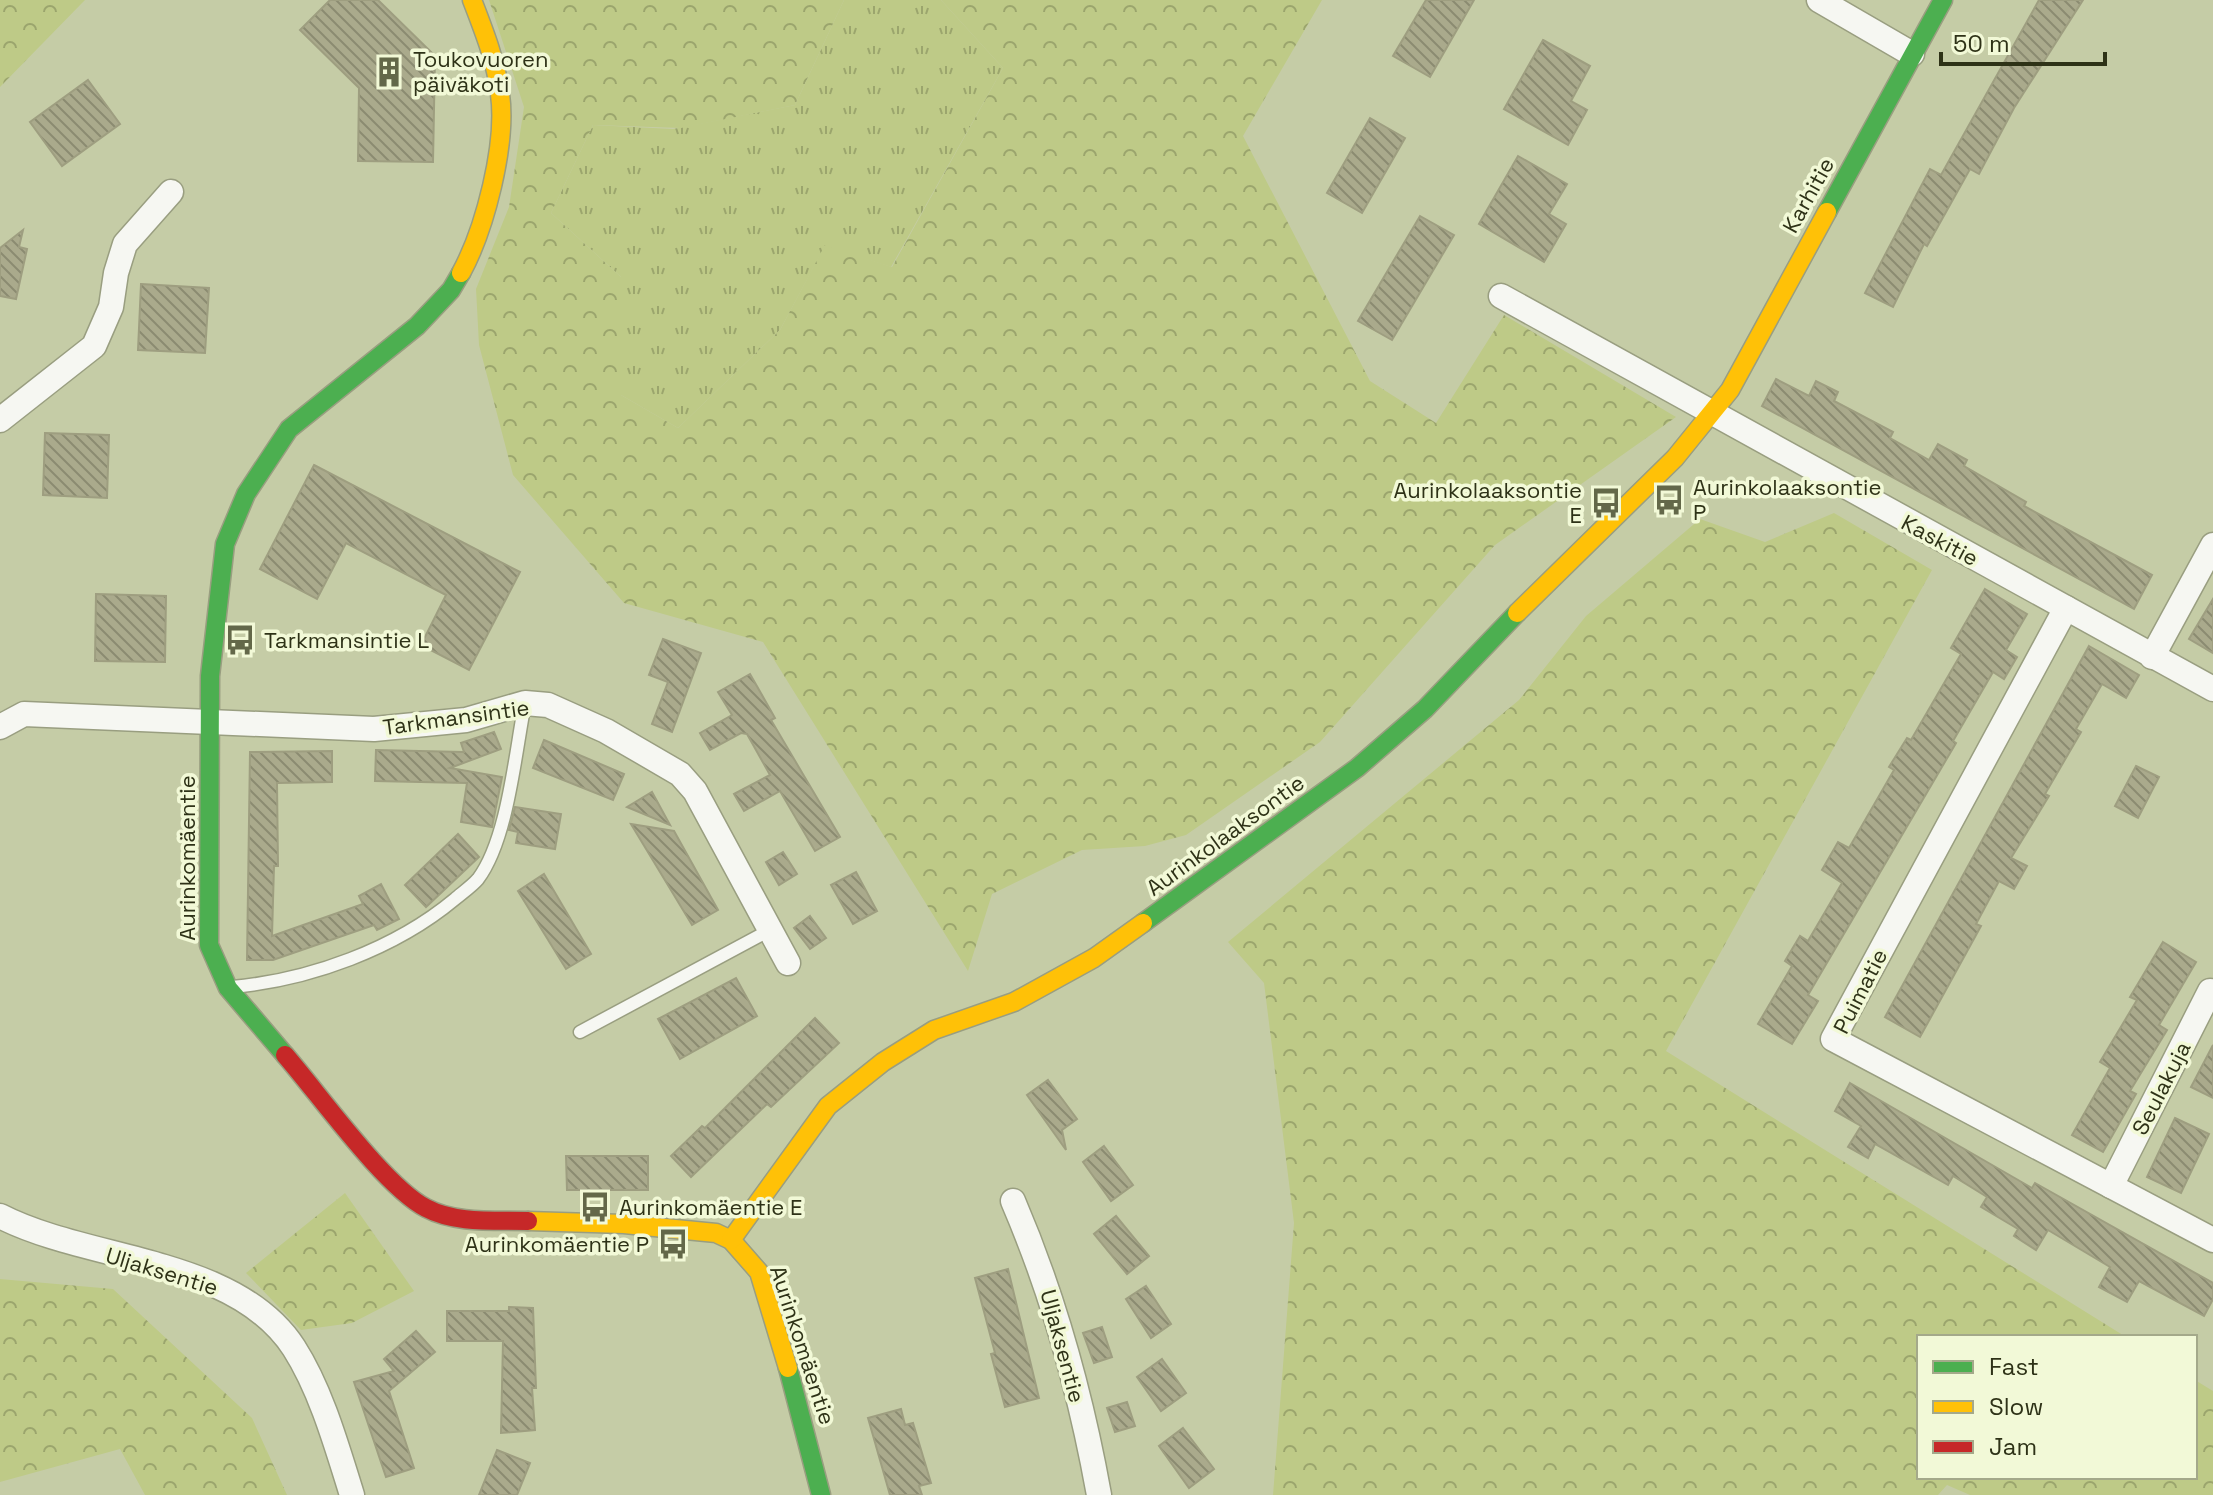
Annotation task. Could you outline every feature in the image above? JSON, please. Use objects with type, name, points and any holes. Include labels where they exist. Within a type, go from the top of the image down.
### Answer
[{"type":"street","name":"Aurinkomäentie","points":[[472,0],[489,42],[501,97],[495,176],[477,244],[451,290],[417,326],[289,429],[246,494],[225,544],[210,676],[209,945],[228,988],[396,1185],[426,1208],[459,1219],[624,1224],[716,1233],[731,1240],[759,1272],[805,1426],[821,1495]]},
{"type":"street","points":[[1819,0],[1912,54]]},
{"type":"street","name":"Karhitie","points":[[1714,413],[1943,0]]},
{"type":"street","points":[[0,420],[94,346],[111,307],[116,273],[125,244],[171,192]]},
{"type":"street","name":"Kaskitie","points":[[1501,296],[1714,413],[1806,468],[2213,689]]},
{"type":"street","name":"Aurinkolaaksontie","points":[[731,1240],[828,1106],[883,1062],[934,1030],[1014,1002],[1094,958],[1381,748],[1675,458],[1714,413]]},
{"type":"street","points":[[2152,657],[2213,545]]},
{"type":"street","name":"Puimatie","points":[[2066,608],[1833,1039],[2213,1240]]},
{"type":"street","name":"Tarkmansintie","points":[[0,727],[24,714],[374,729],[466,720],[525,703],[548,705],[606,731],[680,774],[695,791],[788,963]]},
{"type":"street","name":"Seulakuja","points":[[2111,1186],[2210,991]]},
{"type":"street","name":"Uljaksentie","points":[[1013,1201],[1043,1270],[1092,1454],[1099,1495]]},
{"type":"street","name":"Uljaksentie","points":[[0,1216],[32,1232],[199,1279],[240,1297],[294,1348],[313,1387],[352,1495]]},
{"type":"lane","points":[[228,988],[272,983],[332,965],[424,924],[478,879],[501,828],[525,703]]},
{"type":"lane","points":[[580,1032],[770,930]]},
{"type":"green space","points":[[0,0],[85,0],[0,87]]},
{"type":"green space","points":[[489,0],[844,0],[795,105],[681,128],[593,125],[551,213],[621,277],[621,395],[678,428],[780,330],[825,245],[892,267],[1003,68],[941,0],[1322,0],[1243,136],[1370,381],[1436,423],[1504,315],[1676,417],[1495,545],[1320,742],[1186,835],[1145,846],[1082,850],[992,894],[968,971],[763,642],[624,603],[513,475],[479,345],[476,289],[509,207],[524,107]]},
{"type":"green space","points":[[844,0],[941,0],[1003,68],[891,267],[825,246],[780,330],[678,428],[621,395],[621,277],[551,213],[593,125],[673,129],[795,105]]},
{"type":"green space","points":[[1834,513],[1932,570],[1666,1051],[2123,1335],[1917,1335],[1917,1479],[2197,1479],[2197,1381],[2213,1391],[2213,1495],[1970,1495],[1947,1485],[1938,1495],[1273,1495],[1294,1223],[1264,983],[1228,942],[1519,700],[1586,616],[1700,519],[1765,542]]},
{"type":"green space","points":[[345,1193],[414,1291],[352,1323],[301,1330],[246,1273]]},
{"type":"green space","points":[[0,1279],[113,1289],[252,1418],[287,1495],[145,1495],[120,1449],[0,1482]]},
{"type":"building","name":"Toukovuoren päiväkoti","points":[[330,0],[378,0],[435,56],[433,162],[358,161],[359,88],[300,30]]},
{"type":"building","points":[[1426,0],[1474,0],[1430,77],[1393,56]]},
{"type":"building","points":[[2039,0],[2083,0],[2014,108],[1979,174],[1970,169],[1927,246],[1924,244],[1893,307],[1865,293],[1930,169],[1941,175]]},
{"type":"building","points":[[1543,40],[1590,66],[1571,101],[1587,110],[1568,145],[1504,109]]},
{"type":"building","points":[[88,80],[120,124],[62,166],[30,122]]},
{"type":"building","points":[[1370,118],[1405,138],[1362,213],[1327,193]]},
{"type":"building","points":[[1518,156],[1567,184],[1549,214],[1566,224],[1544,262],[1479,224]]},
{"type":"building","points":[[1420,216],[1454,235],[1392,340],[1358,321]]},
{"type":"building","points":[[23,230],[19,247],[27,249],[16,299],[0,296],[0,248]]},
{"type":"building","points":[[141,284],[209,288],[205,353],[138,350]]},
{"type":"building","points":[[1776,379],[1809,396],[1816,381],[1838,392],[1834,401],[1893,432],[1890,438],[1929,460],[1938,444],[1967,460],[1964,466],[2026,502],[2024,506],[2152,575],[2134,609],[1762,406]]},
{"type":"building","points":[[45,433],[109,435],[107,498],[43,495]]},
{"type":"building","points":[[314,465],[520,572],[469,670],[421,645],[446,595],[346,543],[317,599],[260,569]]},
{"type":"building","points":[[1985,589],[2027,614],[2006,650],[2017,657],[2004,679],[1993,672],[1953,741],[1956,743],[1808,995],[1818,1001],[1792,1044],[1758,1024],[1792,966],[1785,961],[1800,936],[1808,941],[1842,883],[1822,870],[1838,842],[1849,848],[1894,770],[1889,767],[1907,738],[1911,740],[1961,654],[1951,648]]},
{"type":"building","points":[[96,594],[166,596],[165,662],[95,661]]},
{"type":"building","points":[[2213,599],[2213,653],[2189,639]]},
{"type":"building","points":[[663,639],[701,653],[672,732],[652,724],[668,682],[649,675]]},
{"type":"building","points":[[2089,646],[2139,675],[2126,698],[2102,684],[2076,729],[2081,732],[2045,794],[2049,796],[2011,858],[2027,866],[2014,889],[1999,881],[1976,924],[1981,926],[1920,1037],[1885,1017]]},
{"type":"building","points":[[750,674],[775,718],[771,720],[840,837],[815,851],[780,791],[744,811],[734,794],[770,775],[747,734],[741,733],[710,750],[700,733],[732,715],[718,692]]},
{"type":"building","points":[[494,732],[501,749],[450,768],[502,777],[492,827],[461,822],[467,783],[375,781],[376,750],[464,752],[461,743]]},
{"type":"building","points":[[544,740],[624,774],[613,800],[533,768]]},
{"type":"building","points":[[332,751],[332,782],[277,783],[278,866],[274,866],[272,936],[363,904],[359,896],[381,884],[399,919],[377,930],[374,925],[273,960],[247,960],[250,752]]},
{"type":"building","points":[[2136,766],[2159,777],[2138,818],[2115,806]]},
{"type":"building","points":[[652,792],[670,825],[627,807]]},
{"type":"building","points":[[515,807],[561,814],[555,849],[516,843],[518,832],[509,830]]},
{"type":"building","points":[[631,824],[674,831],[718,910],[692,925]]},
{"type":"building","points":[[458,834],[479,857],[426,907],[405,885]]},
{"type":"building","points":[[783,852],[797,874],[779,885],[766,862]]},
{"type":"building","points":[[856,872],[877,911],[853,924],[831,885]]},
{"type":"building","points":[[544,874],[591,954],[566,969],[518,891]]},
{"type":"building","points":[[810,916],[826,938],[810,949],[794,928]]},
{"type":"building","points":[[2163,942],[2196,962],[2159,1025],[2167,1030],[2130,1091],[2136,1094],[2103,1152],[2072,1135],[2110,1068],[2100,1062],[2137,1000],[2130,997]]},
{"type":"building","points":[[736,978],[757,1016],[680,1059],[658,1019]]},
{"type":"building","points":[[815,1018],[839,1043],[771,1107],[767,1104],[691,1177],[671,1156],[702,1126],[705,1128]]},
{"type":"building","points":[[2213,1045],[2213,1098],[2191,1087]]},
{"type":"building","points":[[1048,1080],[1077,1119],[1062,1130],[1066,1150],[1027,1095]]},
{"type":"building","points":[[1850,1083],[2032,1188],[2035,1183],[2213,1283],[2213,1299],[2204,1316],[2139,1281],[2127,1302],[2099,1287],[2110,1267],[2048,1230],[2036,1250],[2014,1236],[2018,1229],[1981,1207],[1987,1197],[1953,1176],[1948,1185],[1875,1144],[1868,1158],[1848,1147],[1861,1126],[1835,1111]]},
{"type":"building","points":[[2175,1118],[2209,1134],[2181,1193],[2147,1177]]},
{"type":"building","points":[[1104,1146],[1133,1185],[1111,1201],[1083,1162]]},
{"type":"building","points":[[566,1156],[648,1156],[648,1190],[567,1190]]},
{"type":"building","points":[[1116,1216],[1149,1256],[1127,1274],[1094,1234]]},
{"type":"building","points":[[1008,1269],[1039,1398],[1005,1407],[991,1354],[995,1353],[975,1278]]},
{"type":"building","points":[[1146,1286],[1171,1324],[1151,1338],[1126,1299]]},
{"type":"building","points":[[509,1307],[533,1308],[535,1430],[501,1433],[503,1341],[447,1341],[447,1311],[509,1311]]},
{"type":"building","points":[[1102,1327],[1112,1357],[1094,1363],[1083,1333]]},
{"type":"building","points":[[416,1331],[435,1352],[389,1391],[414,1468],[386,1477],[354,1382],[394,1371],[384,1359]]},
{"type":"building","points":[[1162,1359],[1186,1393],[1161,1411],[1137,1377]]},
{"type":"building","points":[[1127,1402],[1135,1426],[1115,1432],[1107,1408]]},
{"type":"building","points":[[901,1409],[905,1425],[913,1423],[931,1483],[919,1486],[922,1495],[890,1495],[868,1418]]},
{"type":"building","points":[[1183,1428],[1214,1469],[1189,1488],[1159,1446]]},
{"type":"building","points":[[497,1450],[530,1463],[517,1495],[479,1495]]},
{"type":"traffic: fast","points":[[1827,212],[1943,0]]},
{"type":"traffic: fast","points":[[285,1055],[228,988],[209,945],[210,676],[225,544],[246,494],[289,429],[417,326],[451,290],[461,273]]},
{"type":"traffic: fast","points":[[1143,923],[1357,768],[1425,709],[1517,613]]},
{"type":"traffic: fast","points":[[788,1368],[821,1495]]},
{"type":"traffic: slow","points":[[461,273],[486,210],[497,161],[501,114],[496,70],[472,0]]},
{"type":"traffic: slow","points":[[1517,613],[1675,458],[1730,390],[1827,212]]},
{"type":"traffic: slow","points":[[731,1240],[828,1106],[883,1062],[934,1030],[1014,1002],[1094,958],[1143,923]]},
{"type":"traffic: slow","points":[[528,1221],[624,1224],[716,1233],[731,1240],[759,1272],[788,1368]]},
{"type":"traffic: jam","points":[[285,1055],[352,1138],[409,1197],[426,1208],[450,1217],[528,1221]]},
{"type":"place","name":"Toukovuoren päiväkoti","points":[[389,72]]},
{"type":"place","name":"Aurinkolaaksontie P","points":[[1669,500]]},
{"type":"place","name":"Aurinkolaaksontie E","points":[[1606,503]]},
{"type":"place","name":"Tarkmansintie L","points":[[240,640]]},
{"type":"place","name":"Aurinkomäentie E","points":[[595,1207]]},
{"type":"place","name":"Aurinkomäentie P","points":[[673,1244]]}]
